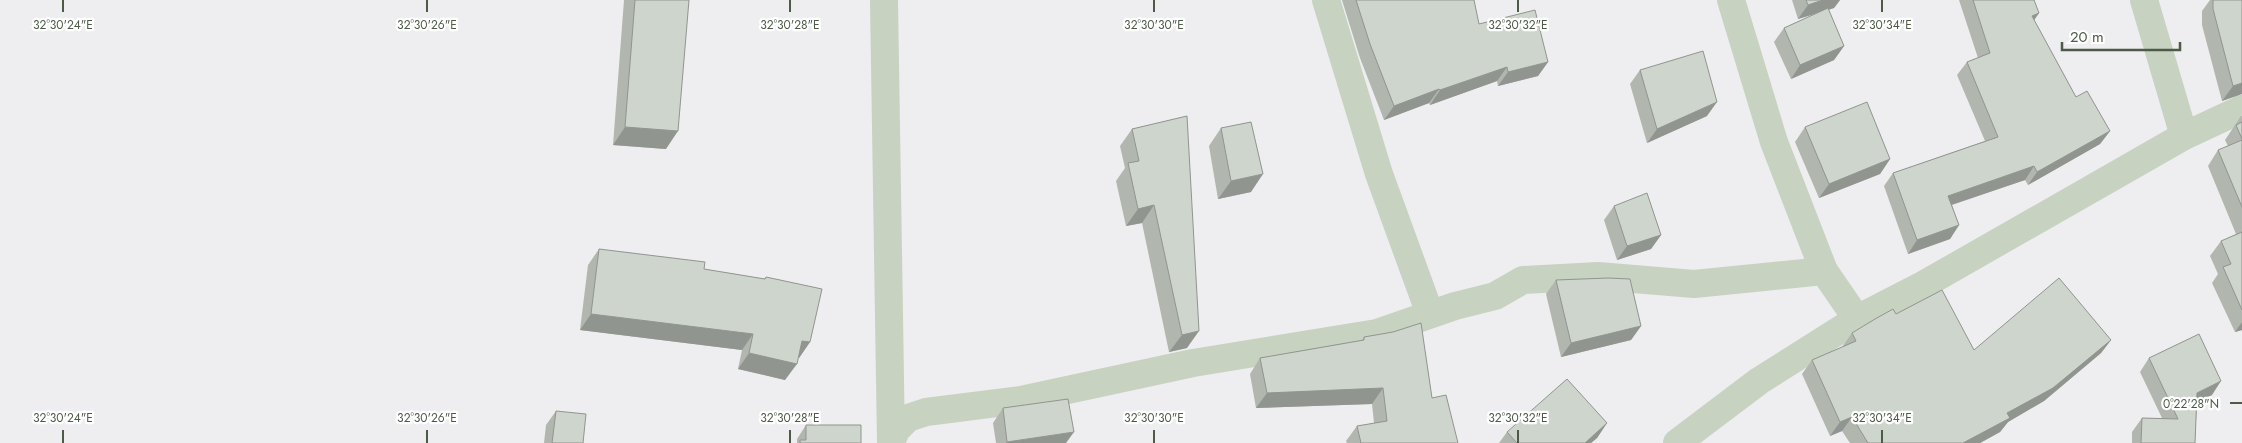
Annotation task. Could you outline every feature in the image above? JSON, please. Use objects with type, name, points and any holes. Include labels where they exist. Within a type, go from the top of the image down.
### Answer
[{"type":"street","points":[[884,0],[891,443]]},
{"type":"street","points":[[1326,0],[1379,174],[1430,314]]},
{"type":"street","points":[[1732,0],[1774,142],[1824,271],[1857,319]]},
{"type":"street","points":[[2144,0],[2184,136]]},
{"type":"street","points":[[1677,443],[1759,381],[1857,319],[1923,285],[2184,136],[2242,109]]},
{"type":"street","points":[[891,443],[896,430],[908,418],[926,412],[1021,400],[1193,363],[1377,333],[1430,314],[1494,296],[1523,280],[1598,276],[1694,284],[1824,271]]},
{"type":"building","points":[[635,0],[689,0],[678,131],[625,127]]},
{"type":"building","points":[[1356,0],[1474,0],[1479,24],[1535,10],[1548,62],[1508,72],[1507,67],[1394,106],[1370,44]]},
{"type":"building","points":[[1806,0],[1823,0],[1808,5]]},
{"type":"building","points":[[1973,0],[2034,0],[2039,13],[2032,16],[2076,97],[2087,91],[2110,131],[2037,172],[2034,166],[1948,196],[1959,225],[1917,240],[1893,173],[1998,137],[1967,62],[1990,53]]},
{"type":"building","points":[[2213,0],[2242,0],[2242,83],[2233,86],[2213,9]]},
{"type":"building","points":[[1828,8],[1844,46],[1800,65],[1784,28]]},
{"type":"building","points":[[1703,51],[1717,102],[1657,129],[1640,70]]},
{"type":"building","points":[[1867,102],[1890,159],[1829,184],[1805,127]]},
{"type":"building","points":[[1187,116],[1199,331],[1182,335],[1154,205],[1138,209],[1128,163],[1139,161],[1132,129]]},
{"type":"building","points":[[1251,122],[1263,174],[1231,181],[1221,128]]},
{"type":"building","points":[[2242,122],[2242,139],[2236,125]]},
{"type":"building","points":[[2242,140],[2242,207],[2218,150]]},
{"type":"building","points":[[1647,193],[1661,235],[1627,246],[1614,206]]},
{"type":"building","points":[[2242,232],[2242,310],[2223,267],[2231,264],[2221,241]]},
{"type":"building","points":[[599,249],[705,262],[704,269],[765,279],[766,277],[822,289],[810,342],[802,341],[797,364],[749,353],[753,334],[591,314]]},
{"type":"building","points":[[2059,278],[2111,340],[2053,388],[2007,413],[2010,418],[1963,443],[1868,443],[1852,417],[1840,422],[1812,360],[1856,341],[1852,333],[1893,309],[1896,314],[1942,290],[1974,350]]},
{"type":"building","points":[[1630,279],[1641,326],[1571,343],[1556,280]]},
{"type":"building","points":[[1421,323],[1432,398],[1446,395],[1458,443],[1361,443],[1357,426],[1387,421],[1383,388],[1267,393],[1260,358],[1364,340],[1364,337],[1393,332]]},
{"type":"building","points":[[2199,334],[2221,381],[2197,393],[2195,443],[2141,443],[2142,418],[2178,419],[2149,358]]},
{"type":"building","points":[[1567,379],[1607,423],[1585,443],[1517,443],[1507,432]]},
{"type":"building","points":[[1068,399],[1074,432],[1007,442],[1003,408]]},
{"type":"building","points":[[556,411],[586,414],[583,443],[552,443]]},
{"type":"building","points":[[806,425],[861,425],[861,443],[800,443],[800,440],[806,440]]}]
